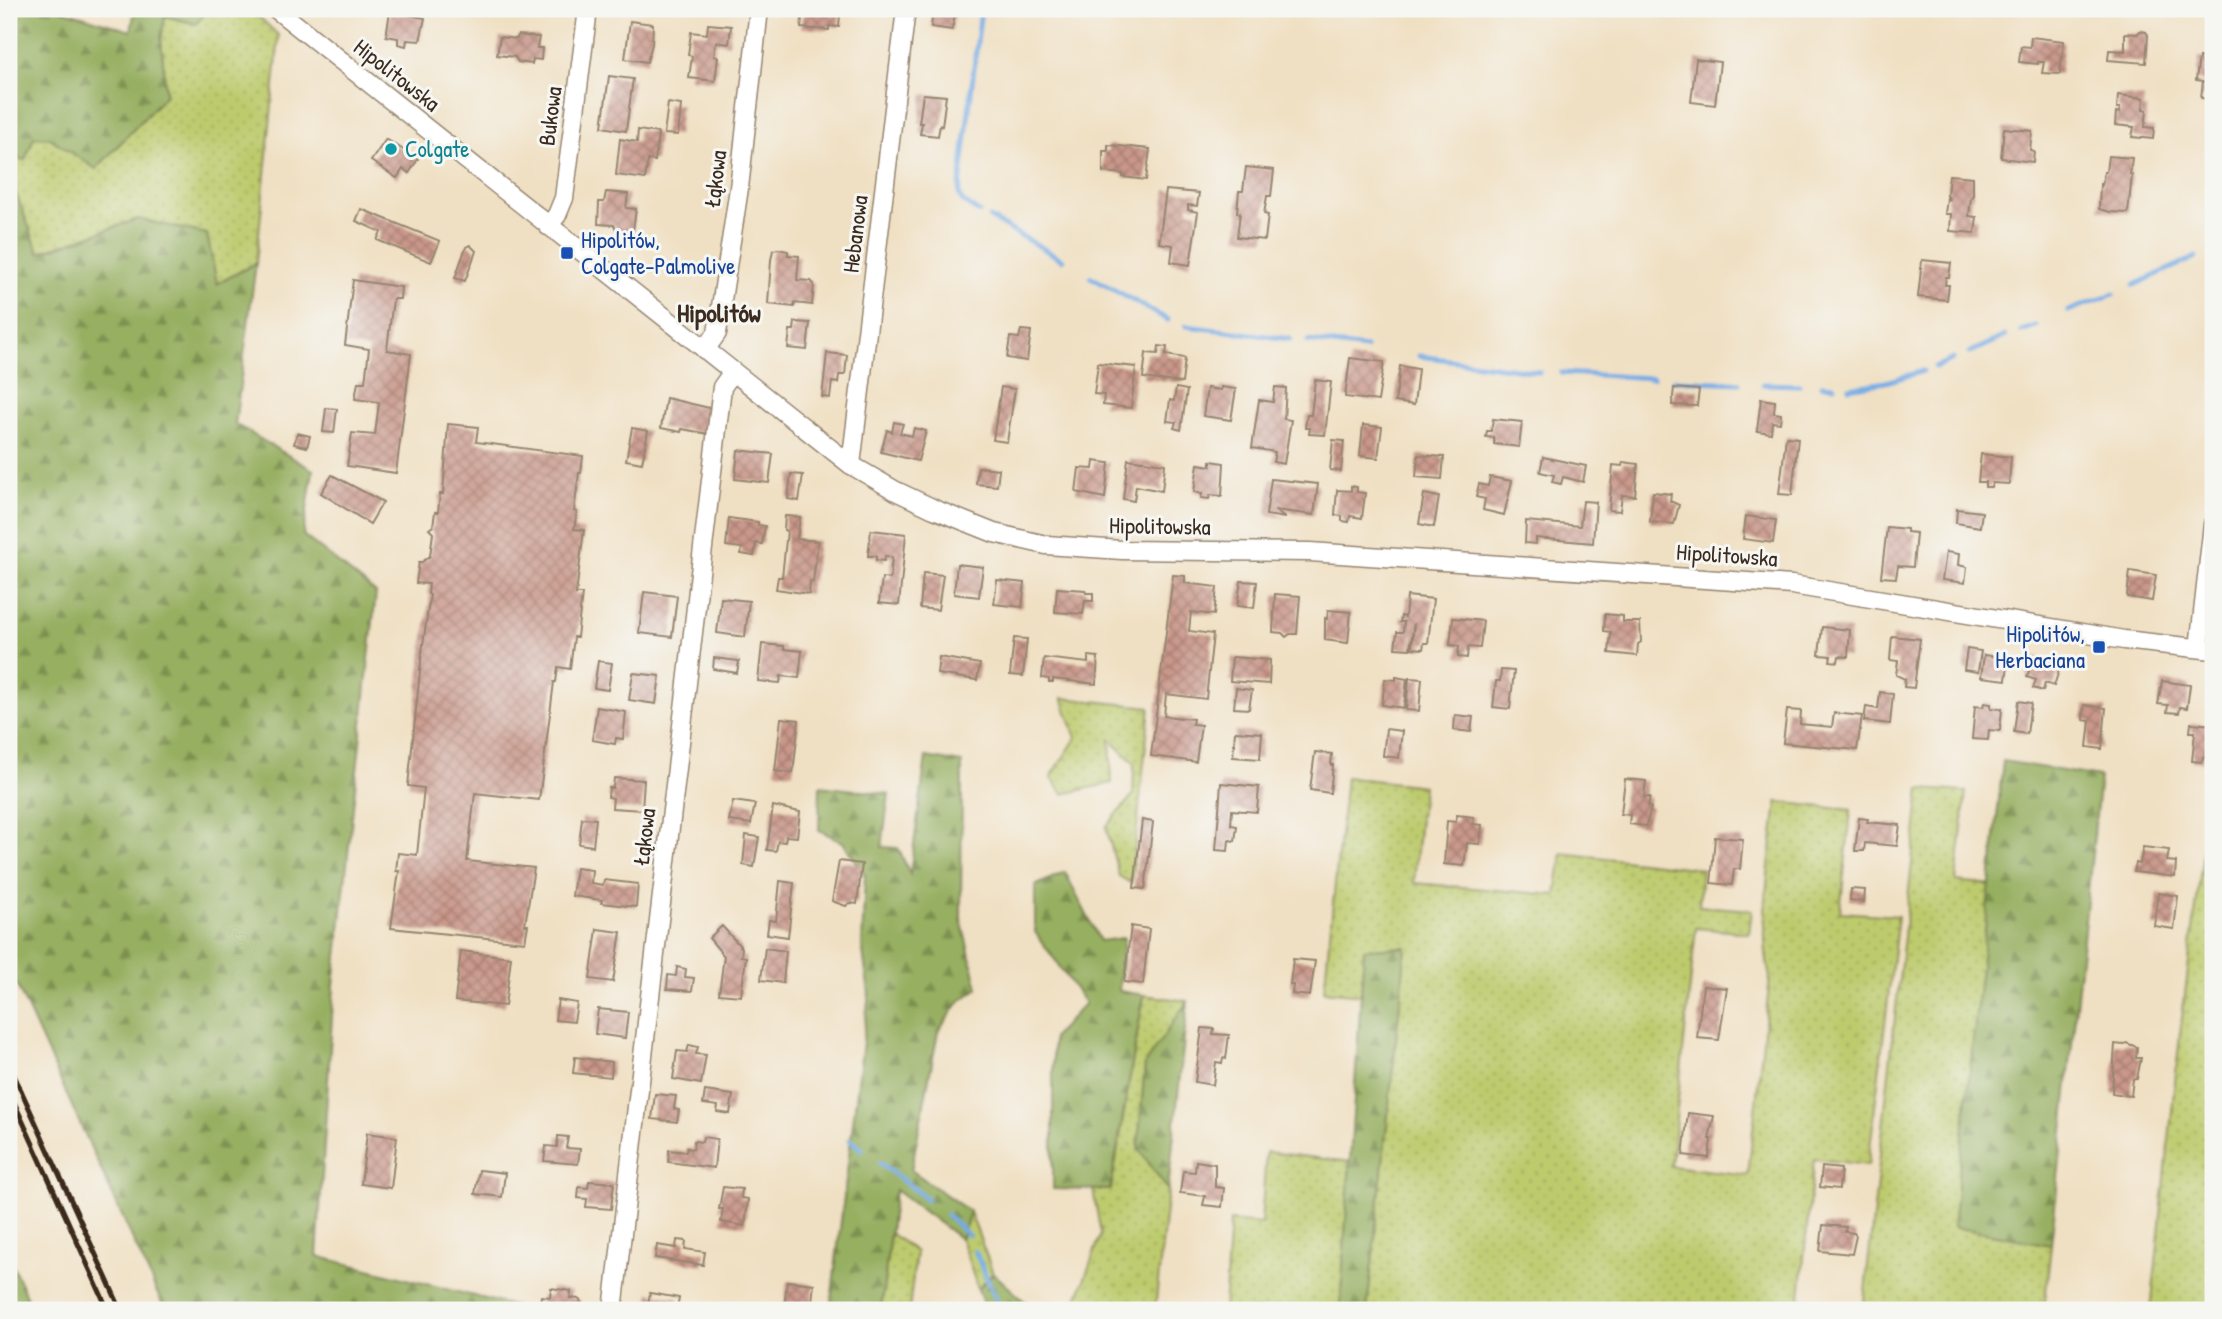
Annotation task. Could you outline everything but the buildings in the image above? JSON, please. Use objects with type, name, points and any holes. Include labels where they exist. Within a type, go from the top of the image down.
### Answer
[{"type":"street","name":"Hipolitowska","points":[[276,9],[851,465],[895,491],[994,533],[1046,545],[1122,550],[1310,552],[1792,585],[2124,640],[2206,649]]},
{"type":"street","name":"Bukowa","points":[[548,226],[557,215],[564,198],[588,9]]},
{"type":"street","name":"Łąkowa","points":[[705,350],[718,333],[739,188],[759,9]]},
{"type":"street","name":"Hebanowa","points":[[851,465],[906,9]]},
{"type":"street","name":"Łąkowa","points":[[613,1310],[722,387],[732,373]]},
{"type":"street","points":[[2206,649],[2213,524]]},
{"type":"green space","points":[[9,9],[59,9],[131,31],[135,9],[208,9],[196,24],[165,16],[161,39],[166,95],[96,169],[50,138],[34,137],[25,160],[9,158]]},
{"type":"green space","points":[[208,9],[251,9],[279,36],[256,263],[217,284],[207,234],[138,219],[39,253],[9,176],[9,158],[25,160],[34,137],[50,138],[96,169],[166,95],[161,39],[165,16],[196,24]]},
{"type":"green space","points":[[9,176],[39,253],[138,219],[207,234],[217,284],[256,263],[235,424],[313,470],[303,535],[376,593],[334,985],[317,1256],[521,1310],[165,1310],[9,968]]},
{"type":"green space","points":[[1062,698],[1150,707],[1131,883],[1119,876],[1106,827],[1133,795],[1134,763],[1110,739],[1112,783],[1063,794],[1051,777],[1076,738]]},
{"type":"green space","points":[[926,757],[962,763],[961,919],[978,988],[959,1002],[938,1032],[911,1170],[970,1212],[961,1239],[895,1190],[881,1310],[830,1310],[869,993],[862,945],[865,875],[843,842],[819,830],[820,786],[889,794],[882,847],[898,848],[910,874]]},
{"type":"green space","points":[[2003,761],[2100,777],[2051,1245],[1953,1227]]},
{"type":"green space","points":[[1346,777],[1423,786],[1414,883],[1556,895],[1562,853],[1702,869],[1699,906],[1752,910],[1749,933],[1696,928],[1671,1166],[1748,1175],[1770,978],[1766,956],[1765,913],[1777,802],[1851,810],[1840,912],[1898,916],[1868,1165],[1814,1159],[1799,1307],[1855,1303],[1854,1310],[1367,1310],[1406,947],[1365,949],[1361,995],[1324,991]]},
{"type":"green space","points":[[1920,789],[1966,792],[1956,881],[1992,885],[1953,1227],[2051,1245],[2044,1310],[1863,1310]]},
{"type":"green space","points":[[2209,804],[2213,804],[2213,1310],[2151,1310],[2181,1025]]},
{"type":"green space","points":[[1065,872],[1100,941],[1124,938],[1119,991],[1144,995],[1110,1190],[1053,1189],[1053,1038],[1085,1003],[1035,932],[1035,886]]},
{"type":"green space","points":[[1406,947],[1367,1310],[1340,1310],[1364,949]]},
{"type":"green space","points":[[1144,995],[1188,1001],[1145,1064],[1138,1148],[1168,1190],[1155,1310],[1079,1310],[1075,1305],[1101,1234],[1093,1190],[1111,1190]]},
{"type":"green space","points":[[1188,1001],[1168,1190],[1138,1148],[1145,1063]]},
{"type":"green space","points":[[1266,1152],[1350,1162],[1340,1310],[1224,1310],[1230,1221],[1261,1224]]},
{"type":"green space","points":[[970,1212],[993,1273],[978,1289],[961,1239]]},
{"type":"green space","points":[[890,1233],[916,1252],[909,1310],[881,1310]]},
{"type":"green space","points":[[9,1257],[32,1310],[9,1310]]},
{"type":"green space","points":[[993,1273],[1034,1310],[985,1310],[978,1289]]},
{"type":"waterway","points":[[979,212],[962,201],[959,194],[981,9]]},
{"type":"waterway","points":[[990,218],[1063,260]]},
{"type":"waterway","points":[[2134,285],[2196,257]]},
{"type":"waterway","points":[[1091,277],[1168,320]]},
{"type":"waterway","points":[[2068,311],[2114,294]]},
{"type":"waterway","points":[[1186,326],[1290,339]]},
{"type":"waterway","points":[[2021,331],[2036,326]]},
{"type":"waterway","points":[[1969,353],[2005,336]]},
{"type":"waterway","points":[[1308,341],[1366,348]]},
{"type":"waterway","points":[[1419,356],[1539,372]]},
{"type":"waterway","points":[[1935,367],[1953,359]]},
{"type":"waterway","points":[[1849,388],[1886,382],[1923,371]]},
{"type":"waterway","points":[[1561,373],[1653,378]]},
{"type":"waterway","points":[[1673,380],[1739,383]]},
{"type":"waterway","points":[[1763,384],[1799,385]]},
{"type":"waterway","points":[[1822,385],[1834,386]]},
{"type":"waterway","points":[[850,1140],[861,1149]]},
{"type":"waterway","points":[[880,1163],[927,1199]]},
{"type":"waterway","points":[[947,1215],[968,1235]]},
{"type":"waterway","points":[[975,1251],[1001,1310]]},
{"type":"railway","points":[[9,1064],[121,1310]]},
{"type":"railway","points":[[9,1091],[108,1310]]},
{"type":"place","name":"Colgate","points":[[391,149]]},
{"type":"place","name":"Hipolitów, Colgate-Palmolive","points":[[567,253]]},
{"type":"place","name":"Hipolitów, Herbaciana","points":[[2099,647]]},
{"type":"district","name":"Hipolitów","points":[[719,313]]}]
